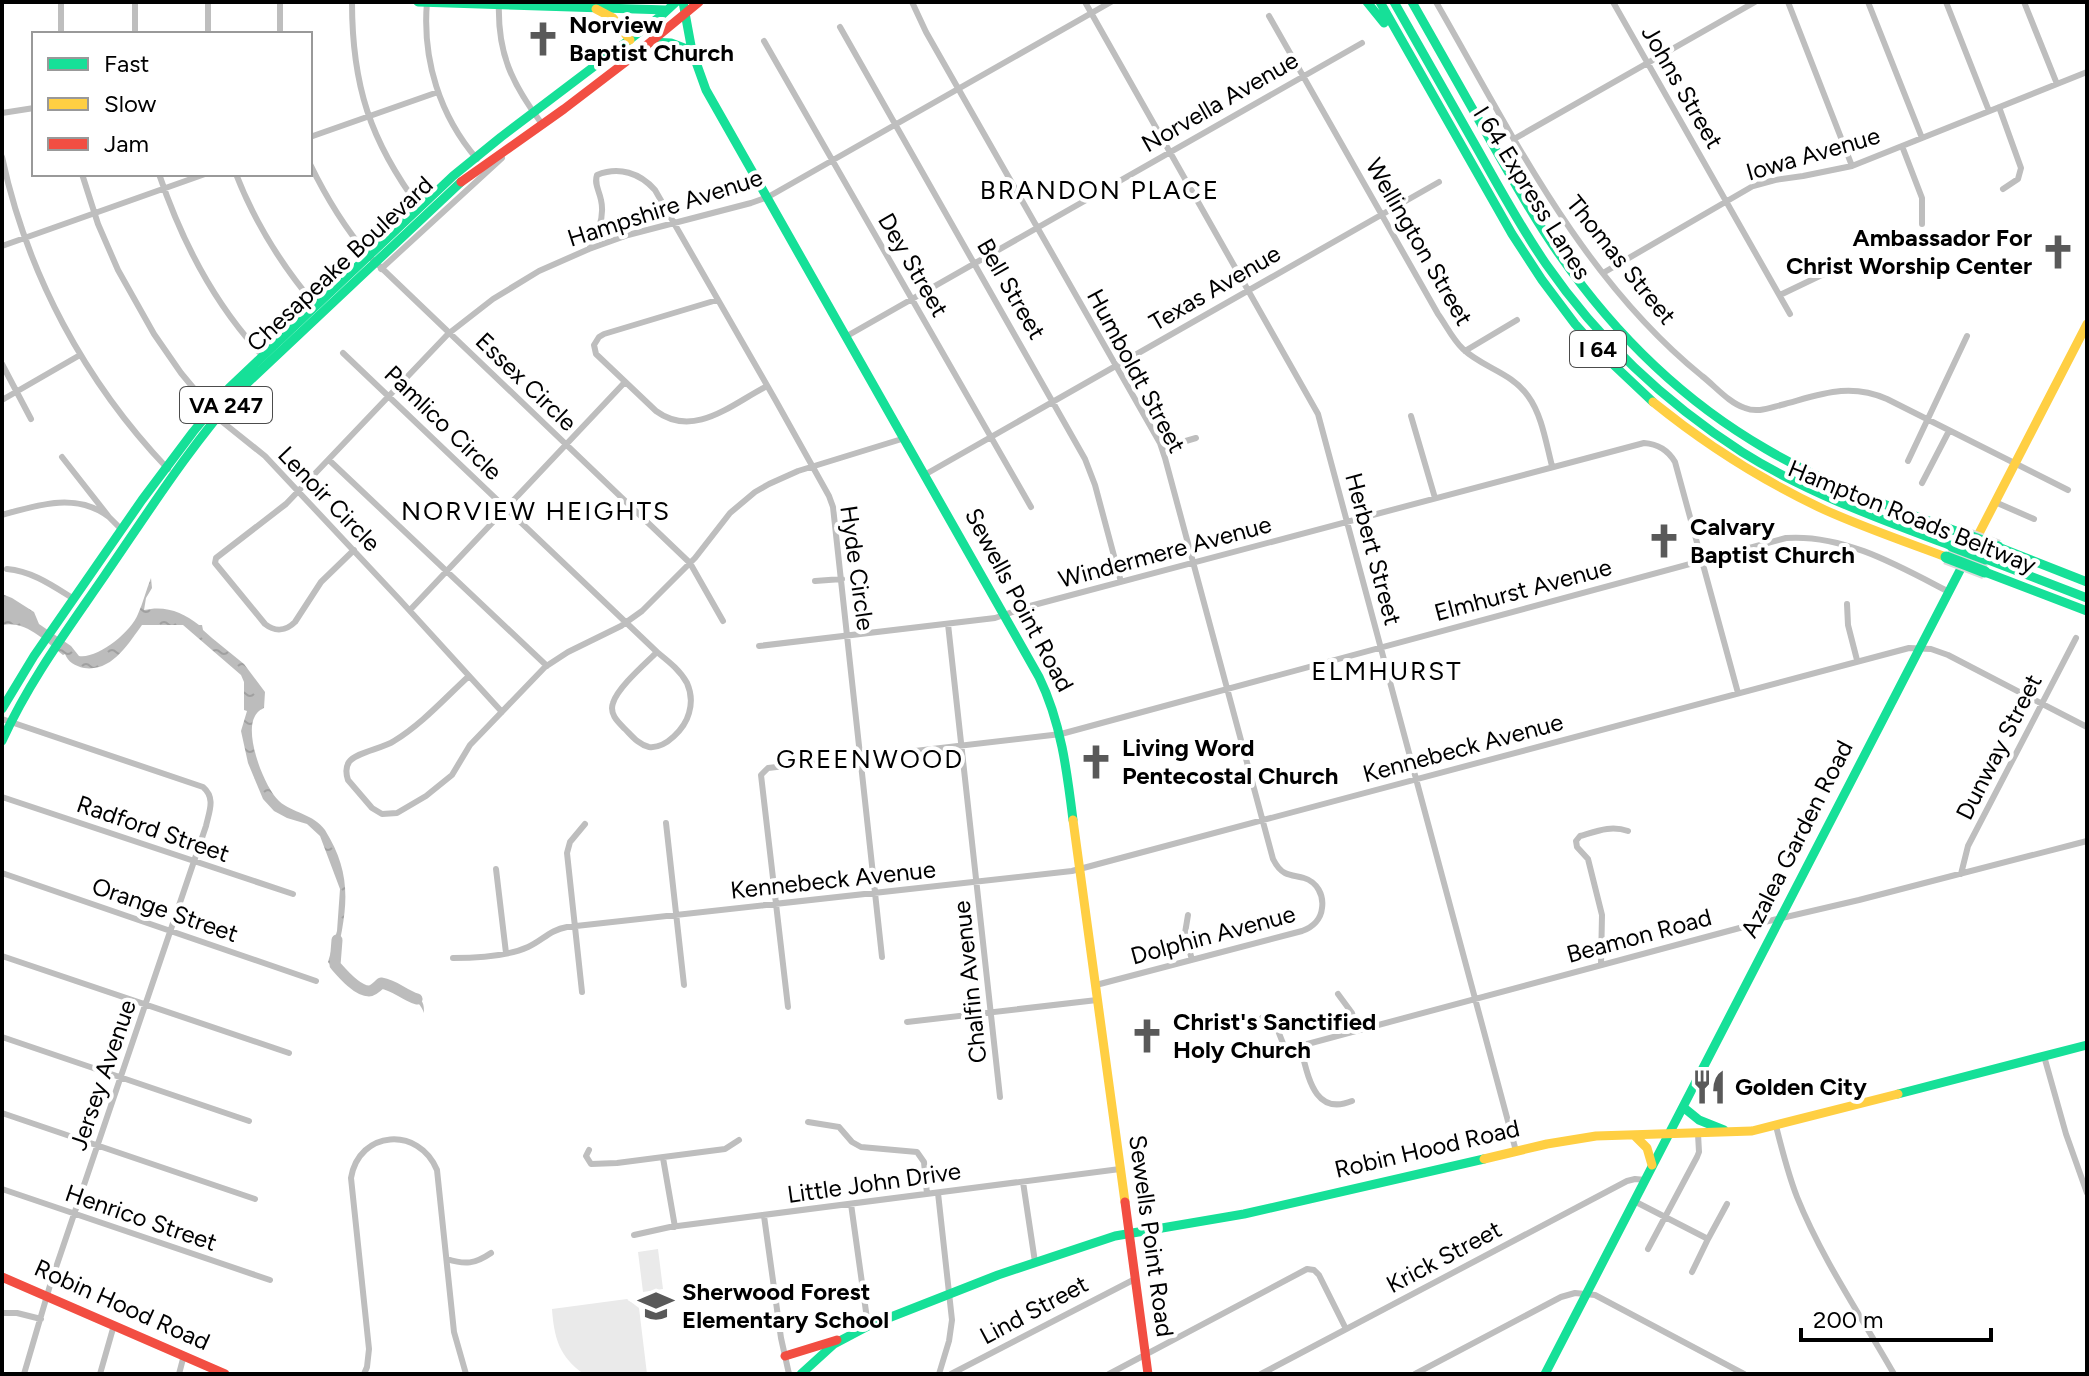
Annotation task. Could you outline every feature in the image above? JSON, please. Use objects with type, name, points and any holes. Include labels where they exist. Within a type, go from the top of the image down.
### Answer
[{"type":"main road","points":[[418,2],[596,9],[672,6]]},
{"type":"main road","name":"VA 247","points":[[684,8],[697,2]]},
{"type":"main road","points":[[1367,2],[1401,40]]},
{"type":"main road","name":"Hampton Roads Beltway","points":[[1380,2],[1533,266],[1575,324],[1639,390],[1702,440],[1751,472],[1812,504],[1985,565],[2087,611]]},
{"type":"main road","name":"I 64 Express Lanes","points":[[1394,2],[1541,257],[1584,315],[1636,370],[1713,433],[1784,476],[1949,552]]},
{"type":"main road","name":"Hampton Roads Beltway","points":[[1415,2],[1427,29],[1551,245],[1594,303],[1655,367],[1730,427],[1785,460],[1836,484],[2087,582]]},
{"type":"main road","name":"Chesapeake Boulevard","points":[[2,741],[6,721],[126,534],[169,471],[262,355],[374,262],[422,210],[533,113],[672,6]]},
{"type":"main road","name":"Chesapeake Boulevard","points":[[479,161],[526,136],[651,42],[684,8]]},
{"type":"main road","name":"Sewells Point Road","points":[[684,8],[692,51],[706,90],[926,474],[1049,698],[1061,734],[1148,1374]]},
{"type":"main road","points":[[596,9],[613,18],[630,40]]},
{"type":"main road","points":[[651,42],[671,43],[692,51]]},
{"type":"main road","name":"Chesapeake Boulevard","points":[[214,412],[242,388],[318,309]]},
{"type":"main road","name":"Azalea Garden Road","points":[[1545,1374],[2087,324]]},
{"type":"main road","name":"Chesapeake Boulevard","points":[[2,709],[74,599],[126,534]]},
{"type":"main road","points":[[1985,565],[2087,598]]},
{"type":"main road","name":"Robin Hood Road","points":[[801,1374],[844,1338],[868,1326],[1035,1262],[1129,1233],[1244,1214],[1516,1151],[1596,1136],[1735,1133],[1776,1126],[2087,1045]]},
{"type":"main road","points":[[1683,1107],[1708,1125],[1735,1133]]},
{"type":"main road","points":[[1635,1136],[1646,1144],[1653,1166]]},
{"type":"main road","name":"Robin Hood Road","points":[[2,1277],[225,1374]]},
{"type":"main road","points":[[785,1356],[844,1338]]},
{"type":"street","points":[[61,2],[61,32]]},
{"type":"street","points":[[135,2],[135,32]]},
{"type":"street","points":[[208,2],[208,32]]},
{"type":"street","points":[[280,2],[280,32]]},
{"type":"street","points":[[352,2],[353,50],[369,116],[395,172],[422,210]]},
{"type":"street","points":[[427,2],[428,51],[438,92],[450,120],[479,161]]},
{"type":"street","name":"Humboldt Street","points":[[912,2],[921,23],[1162,448],[1276,865],[1285,873],[1315,884],[1322,901]]},
{"type":"street","name":"Herbert Street","points":[[1085,2],[1316,409],[1516,1151]]},
{"type":"street","name":"Hampshire Avenue","points":[[354,550],[321,582],[291,626],[281,630],[265,624],[215,563],[216,558],[299,492],[448,334],[493,299],[539,271],[589,249],[628,235],[768,197],[1111,2]]},
{"type":"street","name":"Thomas Street","points":[[1436,2],[1549,197],[1627,303],[1675,353],[1742,407],[1762,410],[1834,391],[1856,390],[1887,399],[1928,420]]},
{"type":"street","name":"Johns Street","points":[[1613,2],[1790,314]]},
{"type":"street","points":[[1514,139],[1755,2]]},
{"type":"street","points":[[1788,2],[1852,166]]},
{"type":"street","points":[[1868,2],[1922,138]]},
{"type":"street","points":[[1946,2],[1989,111]]},
{"type":"street","points":[[2024,2],[2057,84]]},
{"type":"street","points":[[499,4],[500,34],[508,69],[521,95],[542,124]]},
{"type":"street","name":"Wellington Street","points":[[1269,16],[1457,343],[1465,351],[1512,378],[1529,397],[1537,413],[1552,466]]},
{"type":"street","name":"Bell Street","points":[[840,27],[1085,459],[1121,582]]},
{"type":"street","name":"Dey Street","points":[[764,41],[1031,507]]},
{"type":"street","name":"Norvella Avenue","points":[[847,336],[1362,43]]},
{"type":"street","name":"Iowa Avenue","points":[[1603,273],[1764,182],[1852,166],[2087,72]]},
{"type":"street","points":[[312,136],[438,92]]},
{"type":"street","points":[[1999,107],[2021,168],[2018,179],[2003,189]]},
{"type":"street","points":[[2,113],[32,108]]},
{"type":"street","points":[[374,262],[526,136]]},
{"type":"street","points":[[1902,146],[1922,198],[1922,224]]},
{"type":"street","points":[[2,157],[25,238],[48,294],[80,355],[122,416],[169,471]]},
{"type":"street","name":"Essex Circle","points":[[312,168],[349,232],[374,262],[690,563],[723,621]]},
{"type":"street","name":"Hyde Circle","points":[[589,249],[602,215],[601,198],[595,181],[599,173],[617,171],[640,177],[655,190],[829,496],[842,579],[882,957]]},
{"type":"street","name":"Lenoir Circle","points":[[83,176],[94,214],[118,270],[148,324],[181,373],[214,412],[265,456],[502,712]]},
{"type":"street","points":[[160,176],[192,253],[211,286],[262,355]]},
{"type":"street","points":[[2,246],[200,176]]},
{"type":"street","points":[[237,176],[262,231],[294,280],[318,309]]},
{"type":"street","name":"Texas Avenue","points":[[926,474],[1439,182]]},
{"type":"street","points":[[1780,295],[1828,272],[1847,267]]},
{"type":"street","points":[[717,300],[599,337],[594,345],[596,354],[660,414],[682,423],[707,419],[767,386]]},
{"type":"street","points":[[1465,351],[1517,320]]},
{"type":"street","points":[[1908,461],[1967,336]]},
{"type":"street","name":"Pamlico Circle","points":[[343,353],[678,671],[687,683],[691,697],[687,719],[663,744],[651,747],[640,743],[618,722],[612,708],[621,690],[657,652]]},
{"type":"street","points":[[2,400],[80,355]]},
{"type":"street","points":[[2,364],[31,419]]},
{"type":"street","points":[[410,610],[625,382]]},
{"type":"street","points":[[1411,416],[1435,498]]},
{"type":"street","points":[[1928,420],[2068,490]]},
{"type":"street","points":[[1922,483],[1949,431]]},
{"type":"street","points":[[469,676],[396,740],[356,756],[348,764],[348,780],[372,808],[392,815],[436,790],[452,775],[470,745],[547,666],[627,622],[654,600],[742,502],[769,484],[811,467],[905,438]]},
{"type":"street","points":[[1162,448],[1196,438]]},
{"type":"street","name":"Windermere Avenue","points":[[759,646],[1006,616],[1030,606],[1639,443],[1651,443],[1672,457],[1702,561]]},
{"type":"street","points":[[62,457],[126,534]]},
{"type":"street","points":[[329,460],[547,666]]},
{"type":"street","points":[[2,515],[45,503],[63,502],[88,505],[109,517]]},
{"type":"street","points":[[1995,502],[2034,519]]},
{"type":"street","name":"Elmhurst Avenue","points":[[776,904],[761,775],[765,769],[1061,734],[1786,538],[1815,538],[1841,543],[1949,592]]},
{"type":"street","points":[[1702,561],[1738,693]]},
{"type":"street","points":[[7,569],[41,579],[74,599]]},
{"type":"street","points":[[815,581],[842,579]]},
{"type":"street","points":[[1847,604],[1848,625],[1857,660]]},
{"type":"street","name":"Chalfin Avenue","points":[[948,624],[1000,1097]]},
{"type":"street","name":"Dunway Street","points":[[1961,874],[1968,846],[2076,638]]},
{"type":"street","name":"Kennebeck Avenue","points":[[453,958],[506,953],[530,946],[551,931],[575,926],[1080,869],[1901,649],[1921,647],[1948,655],[2087,727]]},
{"type":"street","name":"Jersey Avenue","points":[[6,721],[206,789],[211,802],[194,862],[51,1282],[24,1374]]},
{"type":"street","name":"Radford Street","points":[[2,797],[293,894]]},
{"type":"street","points":[[666,823],[684,985]]},
{"type":"street","points":[[582,992],[567,853],[570,842],[585,824]]},
{"type":"street","points":[[1601,964],[1602,915],[1588,859],[1577,847],[1576,841],[1580,836],[1606,829],[1628,831]]},
{"type":"street","name":"Beamon Road","points":[[1300,1046],[1601,964],[2087,841]]},
{"type":"street","points":[[496,869],[506,953]]},
{"type":"street","name":"Orange Street","points":[[2,873],[316,981]]},
{"type":"street","name":"Dolphin Avenue","points":[[1096,985],[1308,928],[1318,920],[1322,901]]},
{"type":"street","points":[[776,904],[788,1007]]},
{"type":"street","points":[[1188,915],[1185,933],[1192,960]]},
{"type":"street","points":[[2,956],[289,1053]]},
{"type":"street","points":[[1338,994],[1352,1013],[1357,1030]]},
{"type":"street","points":[[907,1022],[1097,1000]]},
{"type":"street","points":[[1262,1018],[1277,1028],[1284,1046],[1300,1046],[1309,1078],[1321,1100],[1331,1105],[1352,1101]]},
{"type":"street","points":[[2,1037],[249,1121]]},
{"type":"street","points":[[2044,1056],[2087,1193]]},
{"type":"street","points":[[2,1113],[255,1199]]},
{"type":"street","points":[[808,1122],[839,1127],[861,1147],[917,1152],[924,1162],[927,1194]]},
{"type":"street","points":[[1776,1126],[1789,1173],[1808,1222],[1892,1373]]},
{"type":"street","points":[[1648,1249],[1697,1157],[1698,1134]]},
{"type":"street","points":[[364,1374],[369,1349],[351,1178],[358,1159],[368,1149],[385,1140],[402,1140],[418,1145],[430,1156],[437,1170],[454,1332],[466,1374]]},
{"type":"street","points":[[589,1150],[586,1160],[593,1164],[725,1149],[739,1140]]},
{"type":"street","points":[[663,1158],[675,1227]]},
{"type":"street","name":"Little John Drive","points":[[634,1235],[675,1227],[1120,1169]]},
{"type":"street","name":"Krick Street","points":[[1261,1374],[1627,1181],[1645,1180]]},
{"type":"street","points":[[1023,1182],[1035,1262]]},
{"type":"street","name":"Henrico Street","points":[[2,1189],[270,1280]]},
{"type":"street","points":[[938,1193],[950,1294],[951,1331],[939,1374]]},
{"type":"street","points":[[1634,1201],[1708,1239]]},
{"type":"street","points":[[851,1204],[868,1326]]},
{"type":"street","points":[[1692,1272],[1727,1204]]},
{"type":"street","points":[[764,1216],[789,1374]]},
{"type":"street","points":[[447,1259],[469,1264],[491,1253]]},
{"type":"street","points":[[1109,1374],[1303,1270],[1314,1270],[1319,1275],[1346,1329]]},
{"type":"street","name":"Lind Street","points":[[951,1374],[1135,1279]]},
{"type":"street","points":[[1415,1374],[1561,1297],[1575,1293],[1595,1295],[1744,1374]]},
{"type":"street","points":[[2,1313],[41,1319]]},
{"type":"street","points":[[100,1374],[114,1325]]},
{"type":"street","points":[[179,1374],[184,1355]]},
{"type":"shaded area","points":[[658,1249],[663,1289],[643,1292],[638,1252]]},
{"type":"shaded area","points":[[627,1299],[639,1308],[647,1374],[584,1374],[569,1361],[559,1346],[552,1309]]},
{"type":"water","points":[[151,578],[152,588],[144,610],[159,608],[173,611],[202,625],[203,630],[244,664],[265,692],[264,708],[256,714],[252,724],[254,747],[262,773],[279,801],[315,820],[325,830],[338,854],[344,878],[345,903],[337,955],[338,972],[371,992],[377,991],[384,982],[404,988],[421,1000],[424,1013],[414,999],[403,992],[386,986],[374,994],[367,992],[342,978],[328,962],[337,931],[340,889],[320,836],[307,824],[274,811],[263,799],[248,763],[241,731],[247,711],[244,710],[241,675],[183,625],[142,625],[111,661],[103,666],[84,668],[75,665],[65,654],[27,629],[11,624],[2,625],[2,594],[34,612],[39,624],[71,646],[79,656],[87,656],[104,649],[128,629],[140,610]]},
{"type":"waterway","points":[[337,940],[335,965],[355,985],[369,991],[381,983],[417,999]]},
{"type":"traffic: fast","points":[[418,2],[667,10]]},
{"type":"traffic: fast","points":[[2,709],[34,656],[142,500],[229,388],[453,176],[676,2]]},
{"type":"traffic: fast","points":[[683,2],[692,51],[706,90],[1039,677],[1058,729],[1073,820]]},
{"type":"traffic: fast","points":[[1367,2],[1384,23]]},
{"type":"traffic: fast","points":[[1380,2],[1512,234],[1542,280],[1600,352],[1653,402]]},
{"type":"traffic: fast","points":[[1394,2],[1537,250],[1566,292],[1635,368],[1714,433],[1767,467],[1844,504],[1952,546]]},
{"type":"traffic: fast","points":[[1412,2],[1550,241],[1602,311],[1652,363],[1735,430],[1789,462],[1861,495],[1961,533]]},
{"type":"traffic: fast","points":[[651,42],[671,43],[692,51]]},
{"type":"traffic: fast","points":[[2,741],[24,697],[63,635],[170,479],[223,410],[242,388],[461,182]]},
{"type":"traffic: fast","points":[[1961,533],[1998,547]]},
{"type":"traffic: fast","points":[[1952,546],[1986,559]]},
{"type":"traffic: fast","points":[[1545,1374],[1972,547]]},
{"type":"traffic: fast","points":[[1998,547],[2087,582]]},
{"type":"traffic: fast","points":[[1946,557],[1985,572]]},
{"type":"traffic: fast","points":[[1986,559],[2087,598]]},
{"type":"traffic: fast","points":[[1985,572],[2087,611]]},
{"type":"traffic: fast","points":[[1898,1094],[2087,1045]]},
{"type":"traffic: fast","points":[[1683,1107],[1699,1120],[1724,1130]]},
{"type":"traffic: fast","points":[[801,1374],[834,1344],[868,1326],[998,1275],[1115,1236],[1244,1214],[1484,1159]]},
{"type":"traffic: slow","points":[[596,9],[613,18],[630,40]]},
{"type":"traffic: slow","points":[[1972,547],[2087,324]]},
{"type":"traffic: slow","points":[[1653,402],[1714,447],[1779,487],[1840,517],[1946,557]]},
{"type":"traffic: slow","points":[[1073,820],[1125,1202]]},
{"type":"traffic: slow","points":[[1484,1159],[1596,1136],[1752,1131],[1898,1094]]},
{"type":"traffic: slow","points":[[1635,1136],[1647,1148],[1652,1165]]},
{"type":"traffic: jam","points":[[461,182],[564,109],[699,2]]},
{"type":"traffic: jam","points":[[1125,1202],[1148,1374]]},
{"type":"traffic: jam","points":[[2,1277],[225,1374]]},
{"type":"traffic: jam","points":[[785,1356],[837,1340]]},
{"type":"place","name":"Norview Baptist Church","points":[[543,39]]},
{"type":"place","name":"Ambassador For Christ Worship Center","points":[[2058,252]]},
{"type":"place","name":"Calvary Baptist Church","points":[[1664,541]]},
{"type":"place","name":"Living Word Pentecostal Church","points":[[1096,762]]},
{"type":"place","name":"Christ's Sanctified Holy Church","points":[[1147,1036]]},
{"type":"place","name":"Golden City","points":[[1709,1087]]},
{"type":"place","name":"Sherwood Forest Elementary School","points":[[656,1306]]},
{"type":"district","name":"BRANDON PLACE","points":[[1100,190]]},
{"type":"district","name":"NORVIEW HEIGHTS","points":[[536,511]]},
{"type":"district","name":"ELMHURST","points":[[1387,671]]},
{"type":"district","name":"GREENWOOD","points":[[870,759]]}]
